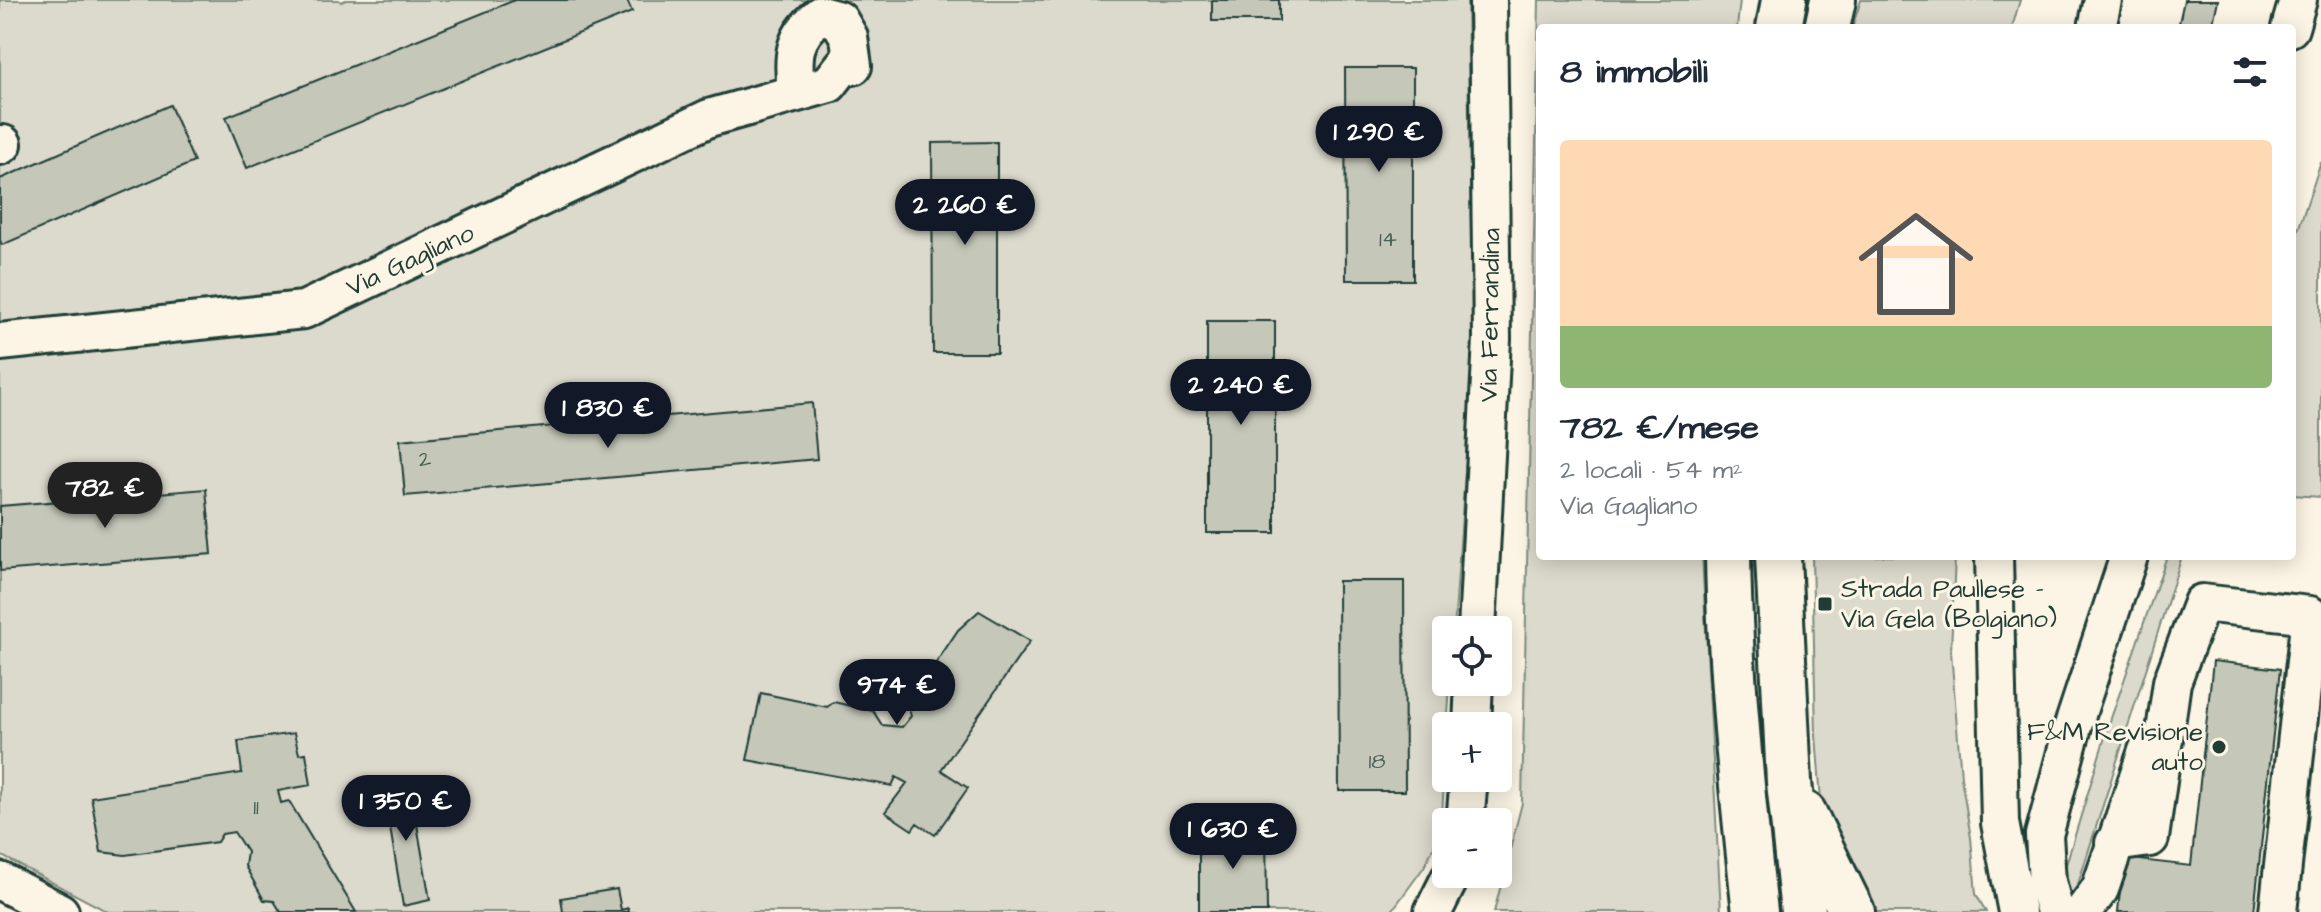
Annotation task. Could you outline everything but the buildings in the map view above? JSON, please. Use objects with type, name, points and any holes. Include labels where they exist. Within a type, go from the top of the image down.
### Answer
[{"type":"main road","points":[[1780,24],[1784,0]]},
{"type":"main road","points":[[1828,24],[1833,0]]},
{"type":"main road","points":[[1728,560],[1740,782],[1755,912]]},
{"type":"main road","points":[[1778,560],[1789,782],[1803,912]]},
{"type":"main road","points":[[1789,782],[1852,912]]},
{"type":"street","name":"Via Ferrandina","points":[[1478,616],[1492,339],[1488,0]]},
{"type":"street","points":[[2098,24],[2103,0]]},
{"type":"street","points":[[2291,24],[2298,0]]},
{"type":"street","name":"Via Gagliano","points":[[0,342],[304,310],[709,118],[796,92]]},
{"type":"street","points":[[1994,560],[2000,823],[2017,912]]},
{"type":"street","points":[[2055,912],[2047,882],[2044,835],[2073,726],[2128,560]]},
{"type":"street","points":[[2083,912],[2100,889],[2202,603],[2310,615],[2278,912]]},
{"type":"street","points":[[0,881],[60,912]]},
{"type":"street","points":[[1433,912],[1445,888]]},
{"type":"shaded area","points":[[0,0],[1467,0],[1473,358],[1455,616],[1432,616],[1432,696],[1449,696],[1448,712],[1432,712],[1432,792],[1443,792],[1442,808],[1432,808],[1432,851],[1424,867],[1391,912],[108,912],[0,855]]},
{"type":"shaded area","points":[[1539,0],[1740,0],[1737,24],[1538,24]]},
{"type":"shaded area","points":[[1861,0],[2020,0],[2013,24],[1853,24]]},
{"type":"shaded area","points":[[1536,142],[1536,560],[1702,560],[1721,912],[1494,912],[1500,888],[1512,888],[1512,842],[1522,803]]},
{"type":"shaded area","points":[[2321,162],[2321,497],[2296,495],[2296,236]]},
{"type":"shaded area","points":[[1812,560],[1955,560],[1951,651],[1961,777],[1976,894],[1986,912],[1868,912],[1822,813],[1816,735]]},
{"type":"shaded area","points":[[2166,560],[2181,560],[2072,903],[2065,868],[2108,727]]},
{"type":"place","name":"Strada Paullese - Via Gela (Bolgiano)","points":[[1825,604]]},
{"type":"place","name":"F&M Revisione auto","points":[[2219,747]]}]
